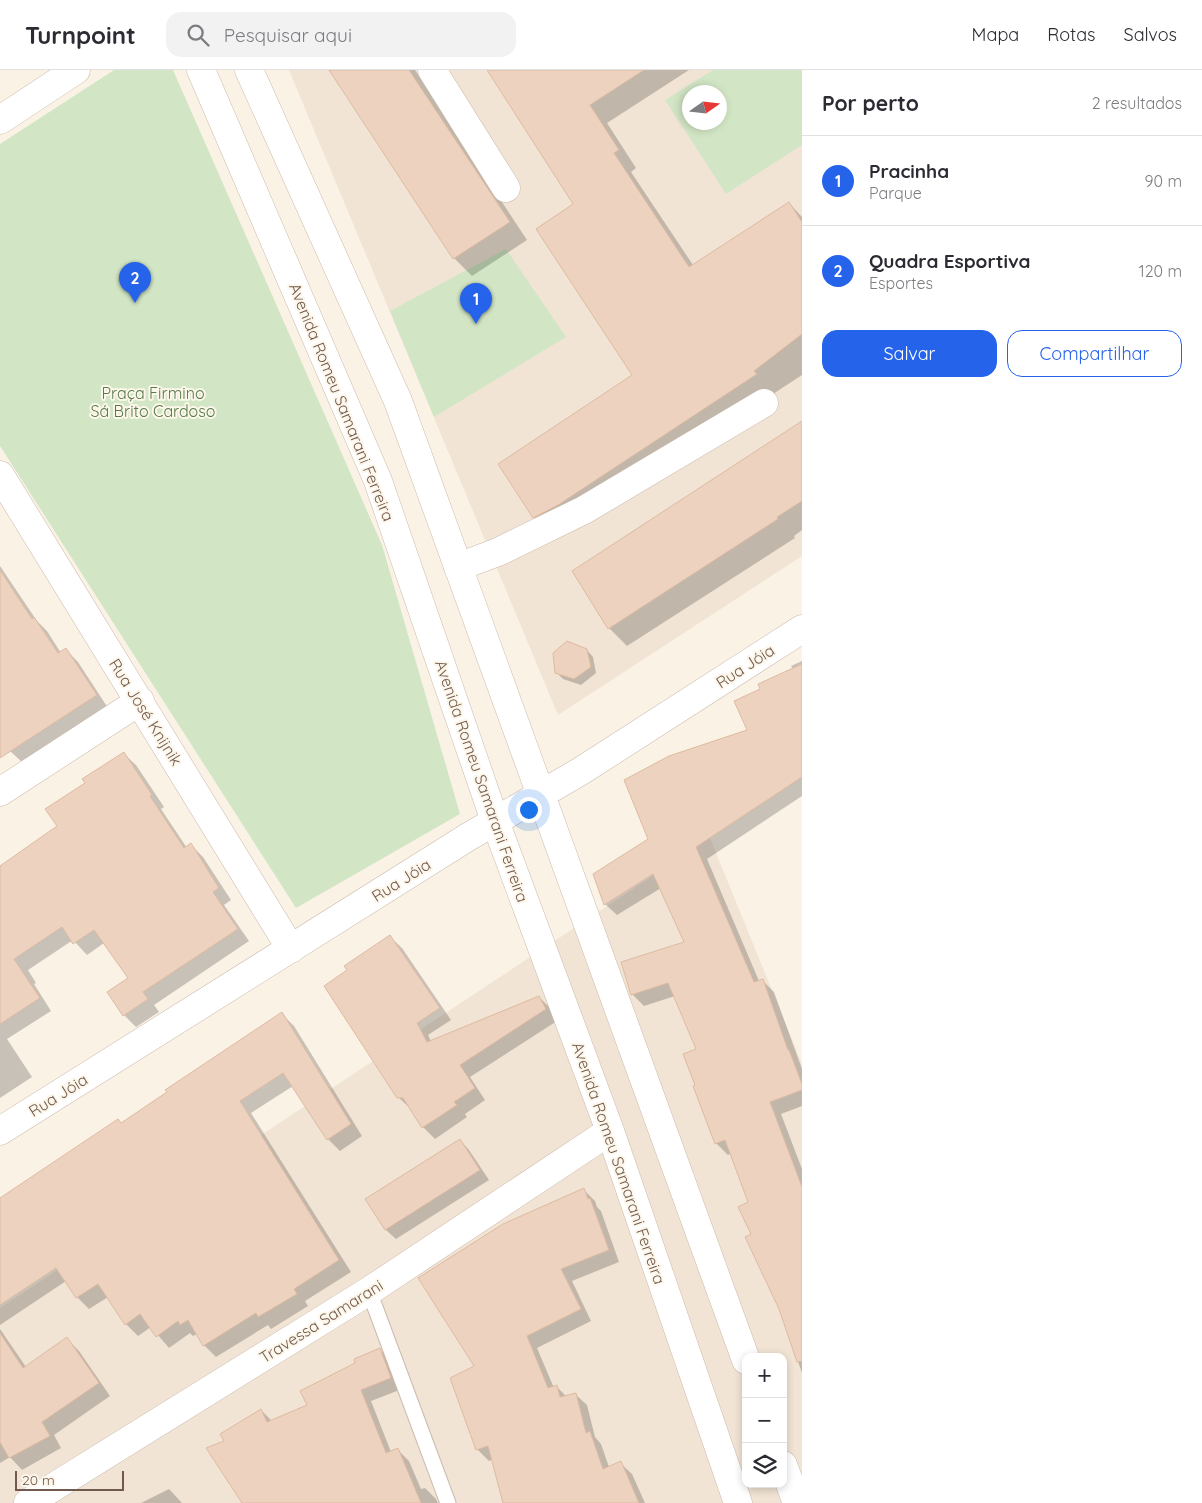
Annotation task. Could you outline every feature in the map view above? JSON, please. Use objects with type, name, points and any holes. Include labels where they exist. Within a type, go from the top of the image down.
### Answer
[{"type":"street","points":[[0,120],[76,70]]},
{"type":"street","name":"Avenida Romeu Samarani Ferreira","points":[[201,70],[378,481],[495,821],[610,1131],[738,1503]]},
{"type":"street","points":[[250,70],[398,401],[743,1353]]},
{"type":"street","points":[[432,70],[506,188]]},
{"type":"street","points":[[458,567],[498,552],[584,510],[764,402]]},
{"type":"street","name":"Rua José Knijnik","points":[[0,475],[291,949]]},
{"type":"street","name":"Rua Jóia","points":[[0,1131],[495,821],[542,795],[802,629]]},
{"type":"street","points":[[0,792],[140,701]]},
{"type":"street","name":"Travessa Samarani","points":[[28,1503],[369,1291],[610,1131]]},
{"type":"street","points":[[787,1475],[797,1503]]},
{"type":"lane","points":[[369,1291],[448,1503]]},
{"type":"shaded area","points":[[289,70],[802,70],[802,556],[558,715]]},
{"type":"shaded area","points":[[710,838],[802,1064],[802,1503],[0,1503],[0,1308]]},
{"type":"green space","name":"Praça Firmino Sá Brito Cardoso","points":[[114,70],[173,70],[382,545],[460,814],[296,908],[0,446],[0,144]]},
{"type":"green space","points":[[713,70],[802,70],[802,145],[726,194],[684,130],[727,130],[727,85],[689,85]]},
{"type":"green space","points":[[682,89],[682,126],[665,100]]},
{"type":"green space","points":[[506,249],[566,337],[434,417],[390,311]]},
{"type":"building","points":[[329,70],[409,70],[510,222],[453,259]]},
{"type":"building","points":[[487,70],[644,70],[590,105],[619,150],[614,153],[689,267],[789,202],[802,222],[802,334],[754,371],[757,374],[558,505],[533,518],[498,464],[632,375],[536,229],[573,204]]},
{"type":"building","points":[[802,421],[802,501],[777,517],[778,519],[608,629],[572,571]]},
{"type":"building","points":[[0,570],[32,619],[34,617],[58,653],[66,648],[97,695],[0,758]]},
{"type":"building","points":[[567,641],[587,649],[591,667],[574,679],[555,673],[553,653]]},
{"type":"building","points":[[802,664],[802,777],[696,847],[754,982],[763,979],[802,1084],[802,1090],[770,1102],[802,1187],[802,1361],[797,1362],[779,1309],[745,1237],[751,1234],[738,1207],[748,1202],[725,1140],[715,1144],[693,1086],[695,1085],[683,1054],[696,1049],[668,983],[631,995],[621,962],[684,942],[653,874],[604,905],[593,874],[648,839],[624,780],[669,756],[747,730],[734,701],[760,689],[758,684]]},
{"type":"building","points":[[124,752],[184,848],[191,843],[219,888],[213,892],[238,929],[143,992],[148,999],[123,1016],[107,992],[128,978],[94,930],[73,944],[62,927],[14,959],[40,998],[0,1024],[0,866],[57,826],[45,809],[85,783],[82,779]]},
{"type":"building","points":[[390,935],[440,1008],[417,1023],[427,1042],[539,996],[546,1009],[460,1065],[475,1088],[454,1102],[457,1105],[422,1128],[403,1098],[397,1098],[324,986],[347,970],[344,966]]},
{"type":"building","points":[[282,1012],[351,1124],[327,1140],[283,1073],[240,1101],[339,1260],[294,1289],[297,1294],[258,1317],[256,1313],[203,1346],[188,1320],[180,1325],[178,1321],[156,1337],[140,1314],[125,1325],[98,1284],[76,1298],[56,1268],[0,1305],[0,1198],[118,1119],[121,1123],[167,1092],[165,1090]]},
{"type":"building","points":[[460,1139],[480,1170],[385,1230],[365,1199]]},
{"type":"building","points":[[584,1188],[588,1199],[590,1198],[609,1250],[561,1269],[581,1309],[527,1336],[548,1388],[557,1385],[560,1397],[576,1393],[586,1433],[590,1431],[603,1469],[621,1461],[639,1503],[503,1503],[488,1446],[476,1450],[450,1378],[474,1366],[418,1278],[503,1224]]},
{"type":"building","points":[[0,1333],[23,1368],[67,1337],[99,1383],[42,1422],[50,1436],[9,1458],[0,1442]]},
{"type":"building","points":[[380,1348],[391,1378],[361,1390],[386,1453],[398,1448],[421,1503],[242,1503],[206,1448],[224,1441],[220,1434],[261,1409],[267,1422],[307,1405],[300,1391],[355,1363],[354,1359]]},
{"type":"place","name":"Quadra Esportiva","points":[[135,303]]},
{"type":"place","name":"Pracinha","points":[[476,324]]}]
